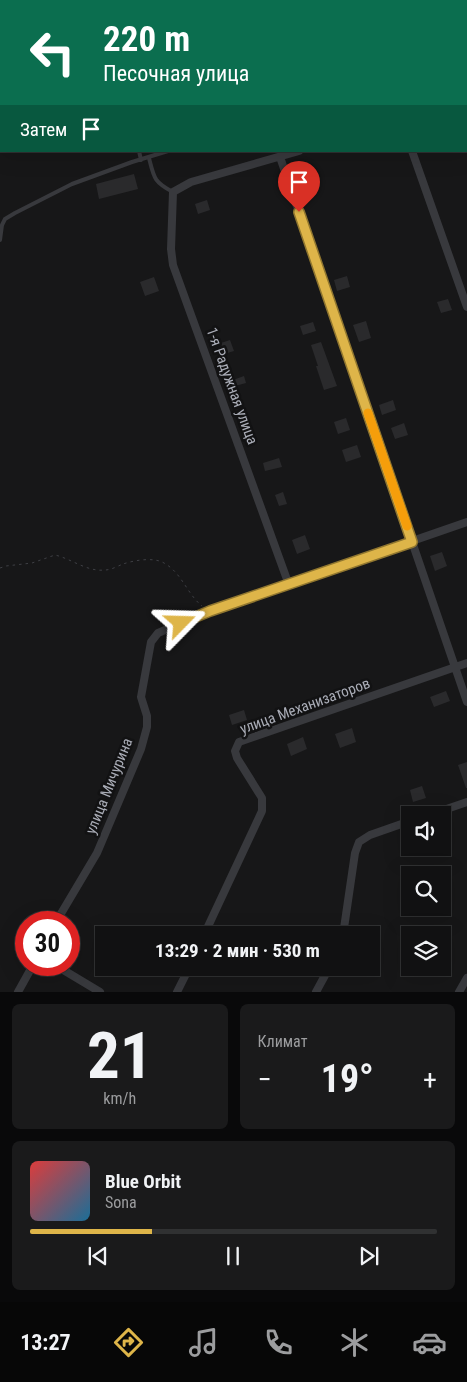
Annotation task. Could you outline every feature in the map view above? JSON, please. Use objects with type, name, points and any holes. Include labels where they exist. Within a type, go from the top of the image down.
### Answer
[{"type":"street","points":[[173,192],[191,182],[296,152]]},
{"type":"street","points":[[412,152],[467,307]]},
{"type":"street","points":[[280,157],[467,702]]},
{"type":"street","name":"1-я Радужная улица","points":[[173,192],[171,249],[173,266],[289,585]]},
{"type":"street","points":[[210,611],[467,522]]},
{"type":"street","name":"улица Мичурина","points":[[63,911],[97,853],[141,749],[147,727],[147,716],[141,697],[151,642],[158,633],[167,628],[210,611]]},
{"type":"street","name":"улица Механизаторов","points":[[208,926],[262,811],[262,798],[237,758],[236,751],[239,742],[467,663]]},
{"type":"street","points":[[451,807],[467,802]]},
{"type":"street","points":[[344,926],[355,852],[359,842],[370,835],[401,824]]},
{"type":"street","points":[[18,992],[27,976]]},
{"type":"street","points":[[73,976],[100,992]]},
{"type":"street","points":[[177,992],[185,976]]},
{"type":"street","points":[[316,992],[325,976]]},
{"type":"street","points":[[460,992],[467,978]]},
{"type":"lane","points":[[139,152],[141,160]]},
{"type":"lane","points":[[0,240],[2,225],[5,219],[15,213],[72,184],[165,152]]},
{"type":"lane","points":[[149,158],[154,179],[160,185],[173,192]]},
{"type":"path","points":[[0,568],[32,562],[55,555],[82,567],[106,570],[125,563],[157,559],[166,564],[181,578],[198,602],[210,611]]},
{"type":"building","points":[[134,174],[138,189],[99,199],[96,184]]},
{"type":"building","points":[[207,200],[210,210],[198,214],[195,204]]},
{"type":"building","points":[[347,276],[350,287],[337,291],[334,280]]},
{"type":"building","points":[[154,277],[159,291],[145,296],[140,282]]},
{"type":"building","points":[[448,299],[452,310],[441,313],[437,302]]},
{"type":"building","points":[[366,321],[371,338],[359,342],[353,325]]},
{"type":"building","points":[[313,322],[316,331],[303,335],[300,326]]},
{"type":"building","points":[[230,340],[234,351],[224,354],[221,343]]},
{"type":"building","points":[[321,342],[337,386],[324,390],[311,345]]},
{"type":"building","points":[[244,376],[246,383],[235,386],[233,380]]},
{"type":"building","points":[[393,400],[396,410],[382,415],[379,405]]},
{"type":"building","points":[[346,418],[350,430],[338,434],[334,422]]},
{"type":"building","points":[[404,423],[408,435],[395,439],[391,428]]},
{"type":"building","points":[[357,445],[361,457],[346,462],[342,450]]},
{"type":"building","points":[[279,458],[282,467],[265,471],[263,463]]},
{"type":"building","points":[[283,492],[287,504],[279,506],[275,495]]},
{"type":"building","points":[[305,535],[310,549],[297,554],[292,540]]},
{"type":"building","points":[[442,552],[447,566],[435,571],[430,556]]},
{"type":"building","points":[[446,691],[450,701],[434,707],[430,697]]},
{"type":"building","points":[[244,710],[247,720],[232,725],[229,715]]},
{"type":"building","points":[[352,728],[356,742],[340,748],[335,734]]},
{"type":"building","points":[[303,737],[307,749],[291,756],[287,744]]},
{"type":"building","points":[[467,762],[467,788],[466,788],[458,765]]},
{"type":"building","points":[[422,786],[426,798],[413,802],[410,790]]},
{"type":"slow traffic","points":[[368,413],[407,526]]},
{"type":"route","points":[[181,623],[210,611],[412,542],[299,212]]}]
